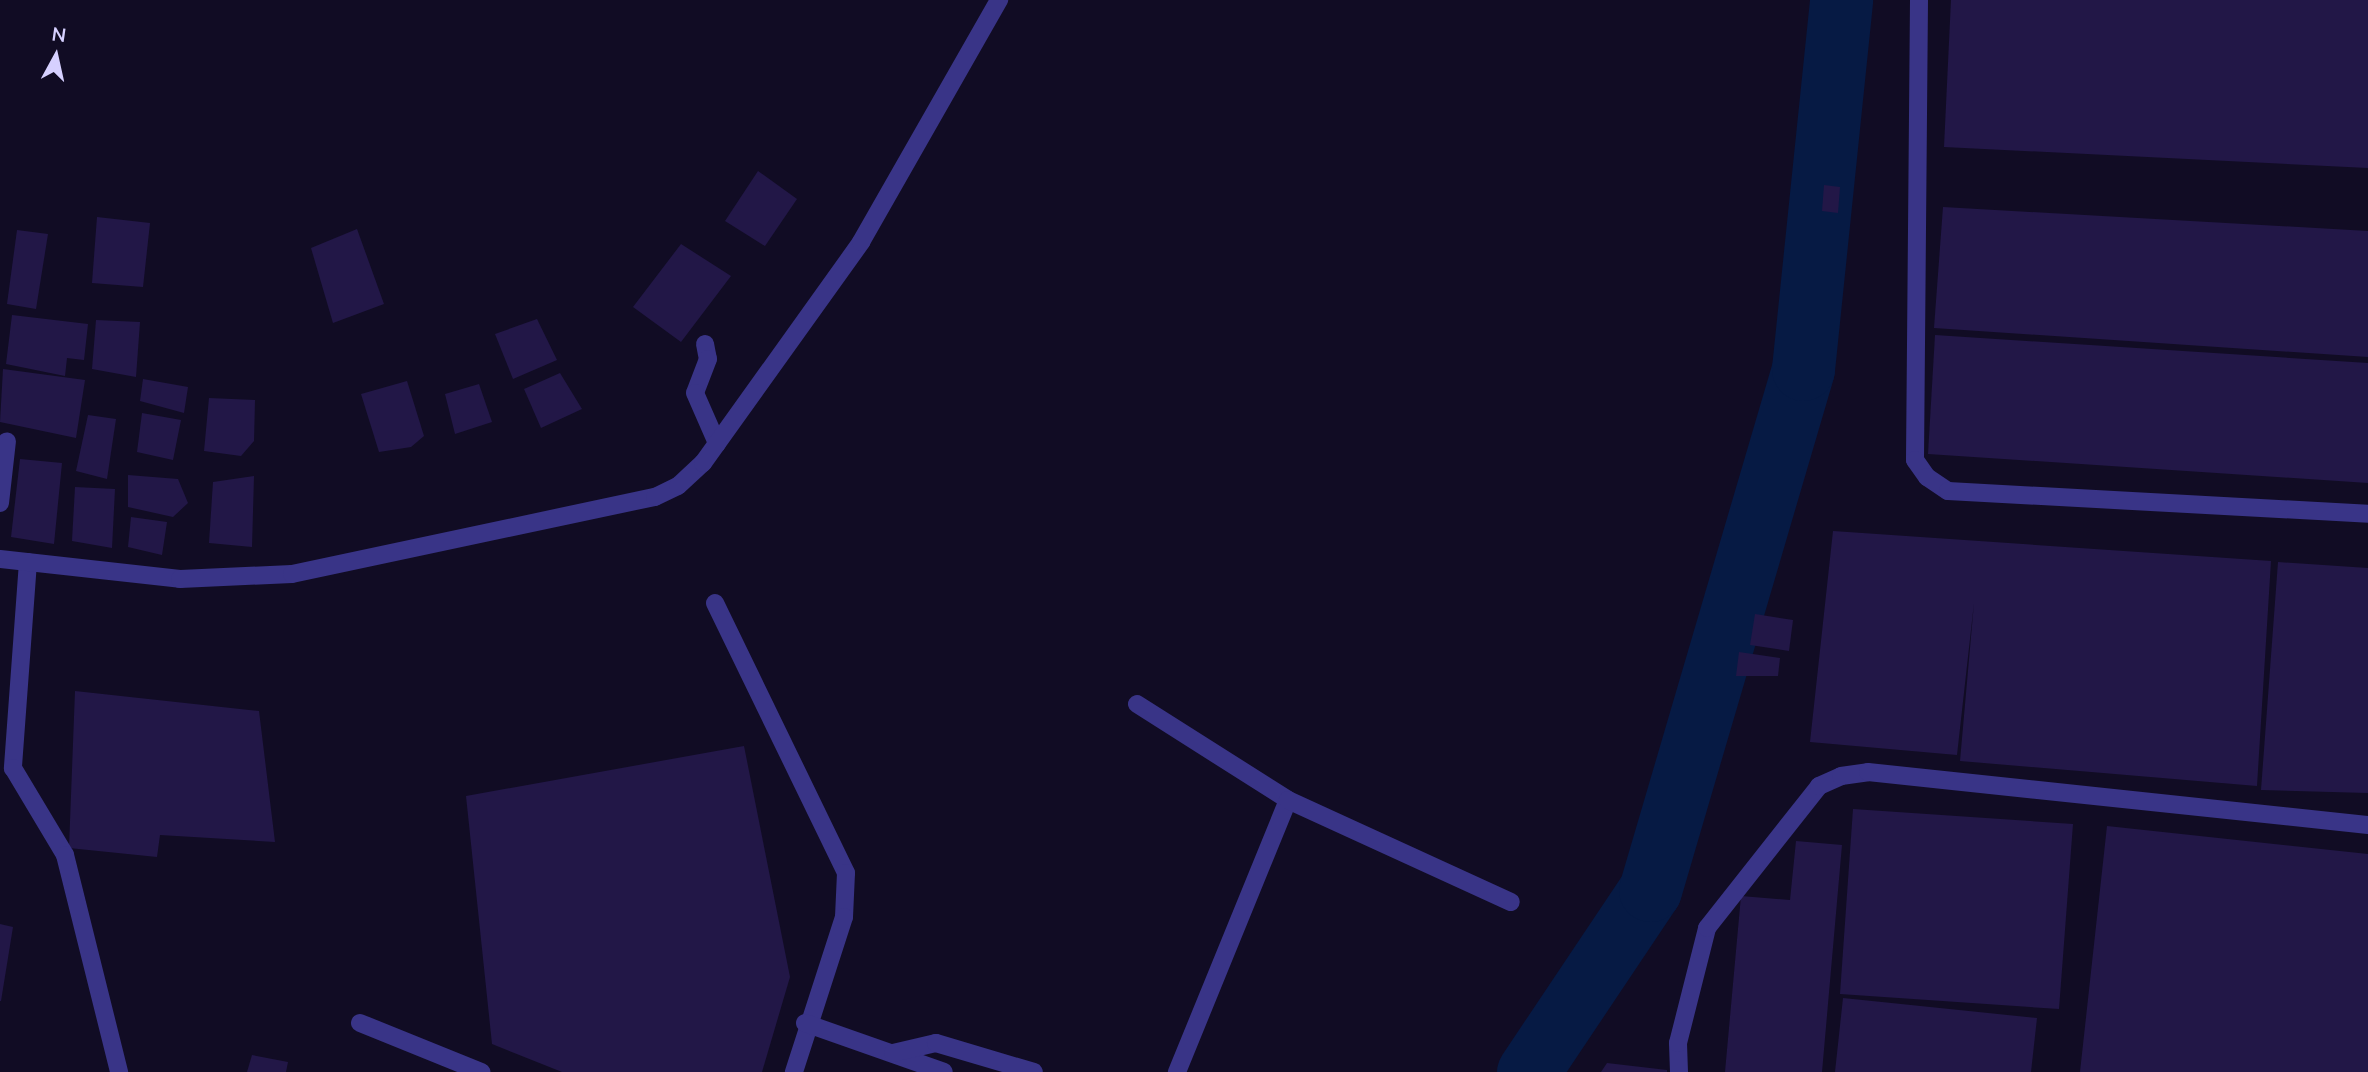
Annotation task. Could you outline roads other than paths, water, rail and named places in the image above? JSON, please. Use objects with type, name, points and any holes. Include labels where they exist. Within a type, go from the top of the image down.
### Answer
[{"type":"street","points":[[0,559],[180,579],[344,567],[655,497],[678,486],[717,443],[861,242],[999,0]]},
{"type":"street","points":[[1919,0],[1915,460],[1927,477],[1948,491],[2368,514]]},
{"type":"street","points":[[705,344],[708,359],[695,393],[717,443]]},
{"type":"street","points":[[0,503],[7,441]]},
{"type":"street","points":[[28,562],[13,768],[65,855],[119,1072]]},
{"type":"street","points":[[715,603],[846,873],[844,917],[805,1023],[794,1072]]},
{"type":"street","points":[[1137,704],[1288,800],[1511,902]]},
{"type":"street","points":[[1679,1072],[1678,1043],[1707,928],[1819,786],[1841,776],[1868,772],[2368,825]]},
{"type":"street","points":[[1177,1072],[1288,800]]},
{"type":"street","points":[[360,1023],[481,1072]]},
{"type":"street","points":[[805,1023],[944,1072]]},
{"type":"street","points":[[893,1053],[936,1043],[1034,1072]]},
{"type":"waterway","points":[[1528,1072],[1650,890],[1803,369],[1841,0]]}]
